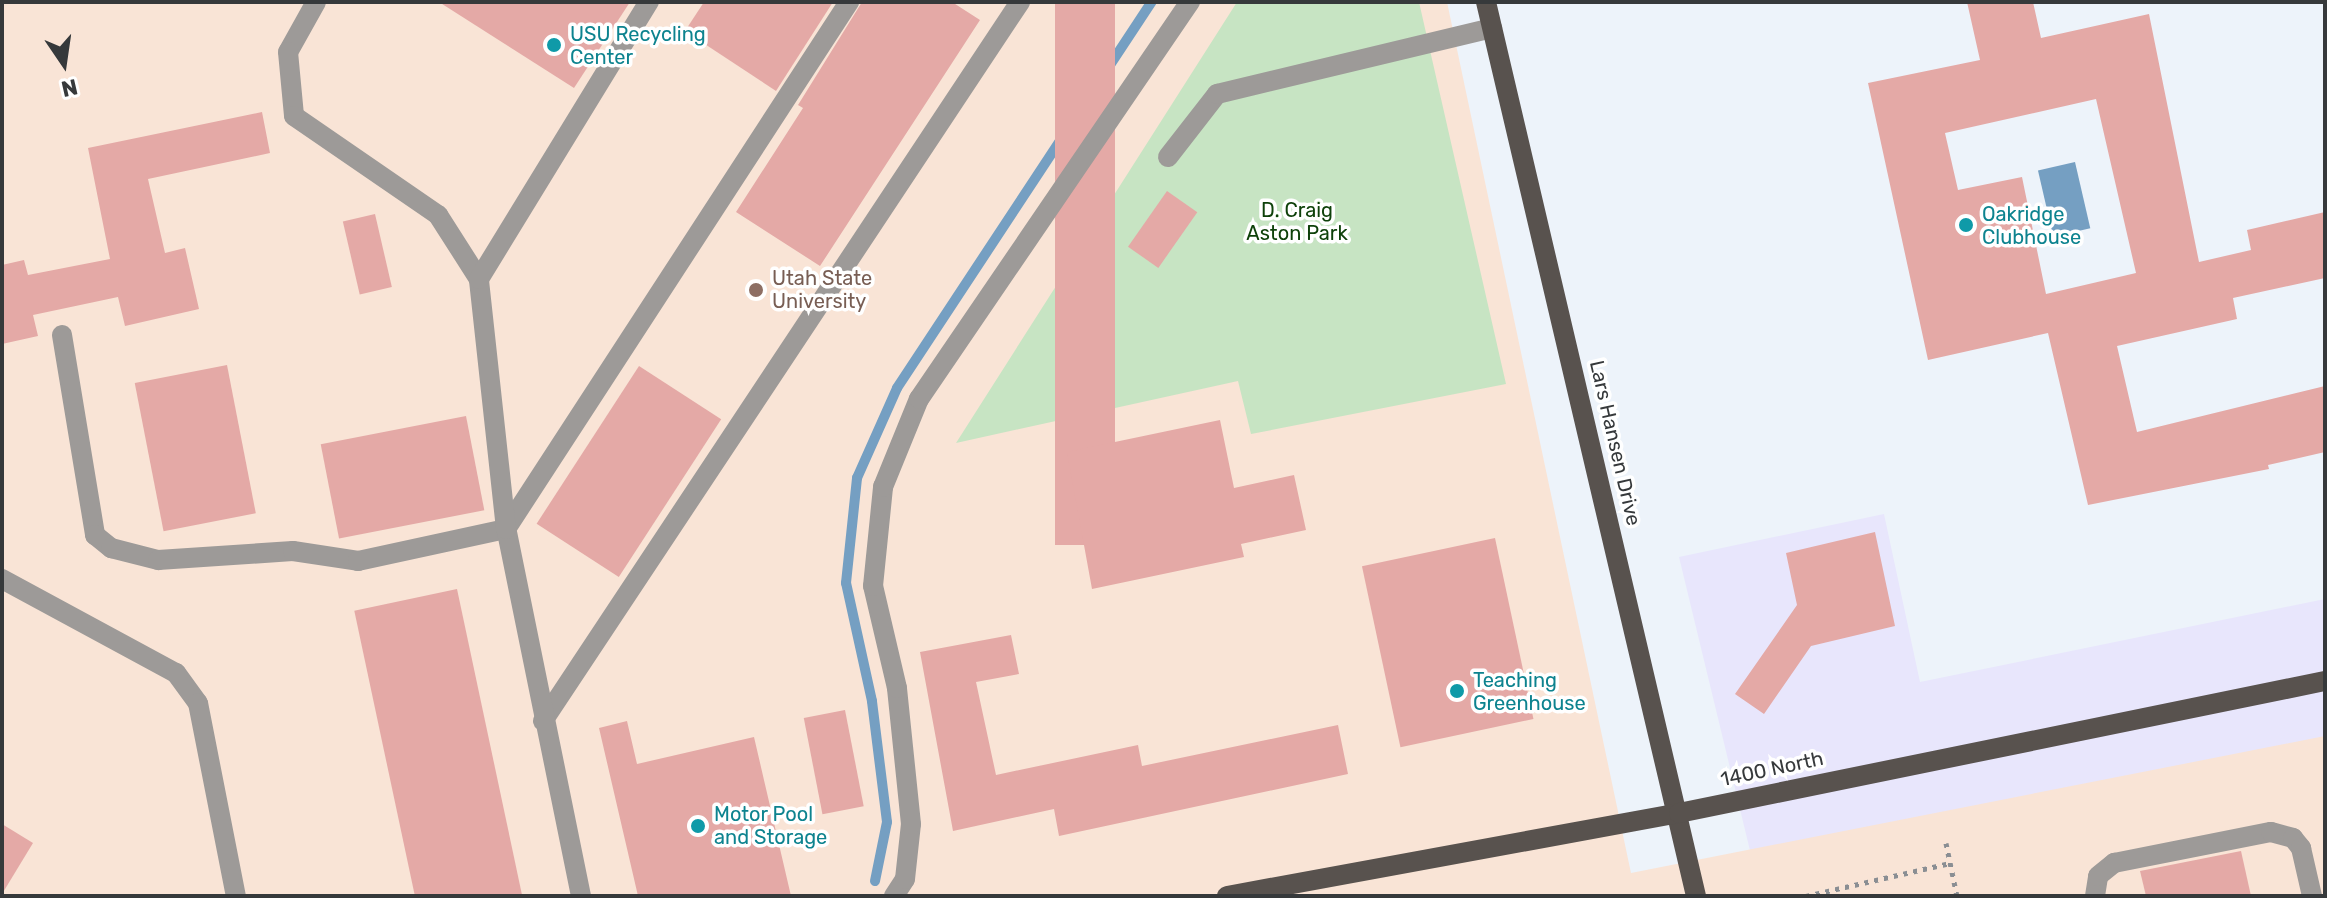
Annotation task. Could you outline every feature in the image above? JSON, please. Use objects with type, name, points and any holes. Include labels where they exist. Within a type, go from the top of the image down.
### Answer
[{"type":"main road","name":"Lars Hansen Drive","points":[[1486,2],[1679,813],[1696,896]]},
{"type":"main road","name":"1400 North","points":[[1227,896],[1679,813],[2325,681]]},
{"type":"lane","points":[[316,2],[288,52],[294,116],[438,215],[479,279],[506,529],[581,896]]},
{"type":"lane","points":[[479,279],[649,2]]},
{"type":"lane","points":[[62,335],[95,535],[111,548],[158,560],[293,551],[358,561],[506,529],[849,2]]},
{"type":"lane","points":[[543,721],[1020,2]]},
{"type":"lane","points":[[894,896],[905,879],[911,824],[897,688],[873,586],[883,487],[919,399],[1190,2]]},
{"type":"lane","points":[[1168,157],[1217,94],[1492,28]]},
{"type":"lane","points":[[2,579],[176,673],[198,703],[236,896]]},
{"type":"lane","points":[[2095,896],[2098,876],[2114,863],[2271,832],[2293,838],[2301,848],[2312,896]]},
{"type":"path","points":[[1946,843],[1957,896]]},
{"type":"path","points":[[1806,896],[1950,863]]},
{"type":"shaded area","name":"Utah State University","points":[[2,2],[1447,2],[1631,873],[2325,736],[2325,896],[2,896]]},
{"type":"shaded area","points":[[1884,514],[1920,682],[2325,599],[2325,896],[1761,896],[1679,557]]},
{"type":"green space","name":"D. Craig Aston Park","points":[[1237,2],[1419,2],[1506,384],[1251,434],[1238,381],[956,443]]},
{"type":"water","points":[[2075,162],[2090,228],[2053,237],[2038,171]]},
{"type":"building","name":"USU Recycling Center","points":[[439,2],[630,2],[574,88]]},
{"type":"building","points":[[704,2],[833,2],[776,91],[685,31]]},
{"type":"building","points":[[862,2],[952,2],[980,20],[820,266],[736,212],[803,108],[798,105]]},
{"type":"building","points":[[1055,2],[1115,2],[1115,545],[1055,545]]},
{"type":"building","points":[[1967,2],[2033,2],[2041,38],[2149,14],[2199,262],[2251,250],[2247,230],[2325,212],[2325,278],[2233,298],[2237,319],[2117,346],[2137,432],[2325,386],[2325,452],[2268,465],[2269,469],[2088,505],[2048,333],[1928,360],[1868,83],[1980,60]],"holes":[[[2096,99],[2136,273],[2046,294],[2022,177],[1958,190],[1945,133]]]},
{"type":"building","points":[[262,112],[270,153],[148,179],[165,253],[185,248],[199,309],[125,326],[118,297],[33,315],[38,336],[2,344],[2,265],[24,260],[28,275],[110,259],[88,148]]},
{"type":"building","points":[[1167,191],[1197,212],[1158,268],[1128,247]]},
{"type":"building","points":[[375,214],[392,287],[360,295],[343,221]]},
{"type":"building","points":[[227,365],[256,513],[164,531],[135,383]]},
{"type":"building","points":[[639,366],[721,419],[619,577],[537,524]]},
{"type":"building","points":[[466,416],[484,510],[339,538],[321,444]]},
{"type":"building","points":[[1220,420],[1234,488],[1294,475],[1306,530],[1241,544],[1244,557],[1092,589],[1067,452]]},
{"type":"building","points":[[1875,532],[1895,626],[1811,646],[1764,714],[1735,694],[1797,605],[1786,553]]},
{"type":"building","points":[[1495,538],[1533,719],[1400,747],[1362,566]]},
{"type":"building","points":[[457,589],[522,896],[415,896],[354,611]]},
{"type":"building","points":[[1011,635],[1019,674],[976,682],[996,775],[1138,745],[1142,766],[1338,725],[1348,774],[1059,836],[1054,809],[953,831],[920,652]]},
{"type":"building","points":[[845,710],[864,806],[822,814],[804,718]]},
{"type":"building","name":"Motor Pool and Storage","points":[[627,721],[637,764],[754,737],[791,896],[638,896],[599,728]]},
{"type":"building","points":[[2,824],[33,843],[2,894]]},
{"type":"building","points":[[2241,851],[2251,896],[2146,896],[2140,871]]},
{"type":"waterway","points":[[875,881],[887,822],[872,701],[846,583],[857,478],[897,388],[1152,2]]},
{"type":"place","name":"USU Recycling Center","points":[[554,45]]},
{"type":"place","name":"Oakridge Clubhouse","points":[[1966,225]]},
{"type":"place","name":"Utah State University","points":[[756,290]]},
{"type":"place","name":"Teaching Greenhouse","points":[[1457,691]]},
{"type":"place","name":"Motor Pool and Storage","points":[[698,826]]}]
